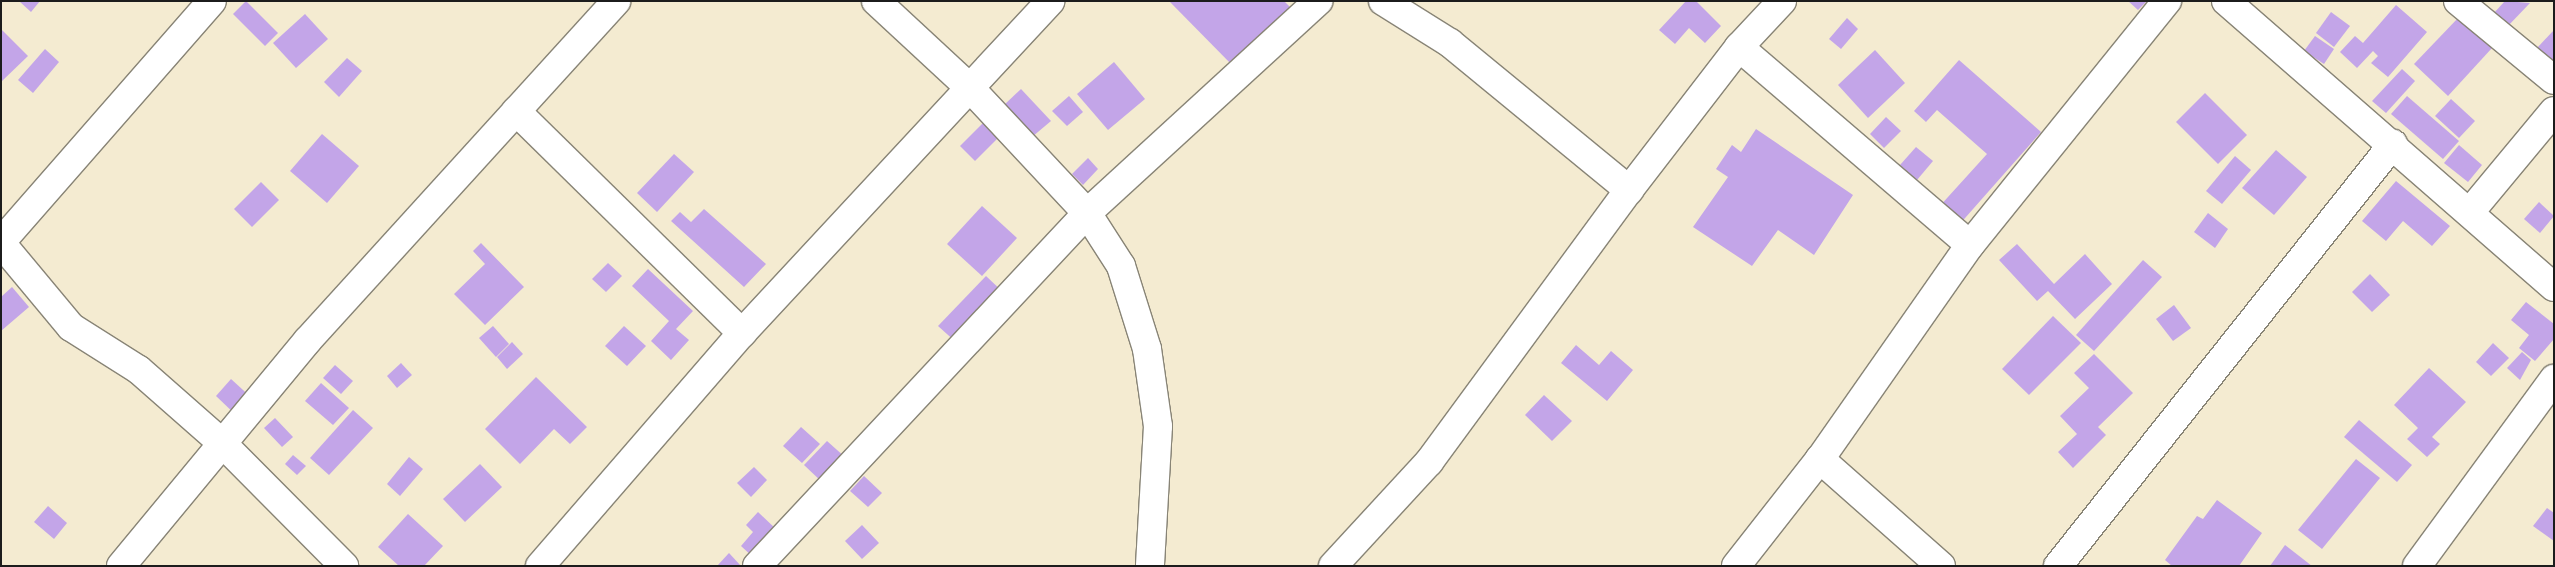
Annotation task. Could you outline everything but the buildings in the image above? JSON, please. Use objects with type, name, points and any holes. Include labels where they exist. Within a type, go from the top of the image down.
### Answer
[{"type":"street","points":[[212,1],[1,242],[71,327],[139,370],[221,442],[344,566]]},
{"type":"street","points":[[121,566],[221,442],[616,1]]},
{"type":"street","points":[[876,1],[971,89],[1087,213],[1121,266],[1147,349],[1158,426],[1150,566]]},
{"type":"street","points":[[540,566],[742,334],[971,89],[1050,1]]},
{"type":"street","points":[[756,566],[1087,213],[1318,1]]},
{"type":"street","points":[[1383,1],[1418,8],[1629,190]]},
{"type":"street","points":[[1333,566],[1429,462],[1629,190],[1739,48],[1782,1]]},
{"type":"street","points":[[1736,566],[1820,459],[1970,245],[2167,1]]},
{"type":"street","points":[[2226,1],[2393,144],[2554,287]]},
{"type":"street","points":[[2458,1],[2554,80]]},
{"type":"street","points":[[1739,48],[1970,245]]},
{"type":"street","points":[[516,111],[742,334]]},
{"type":"street","points":[[2470,212],[2554,111]]},
{"type":"street","points":[[2058,566],[2393,144]]},
{"type":"street","points":[[2417,566],[2554,379]]},
{"type":"street","points":[[1820,459],[1941,566]]}]
